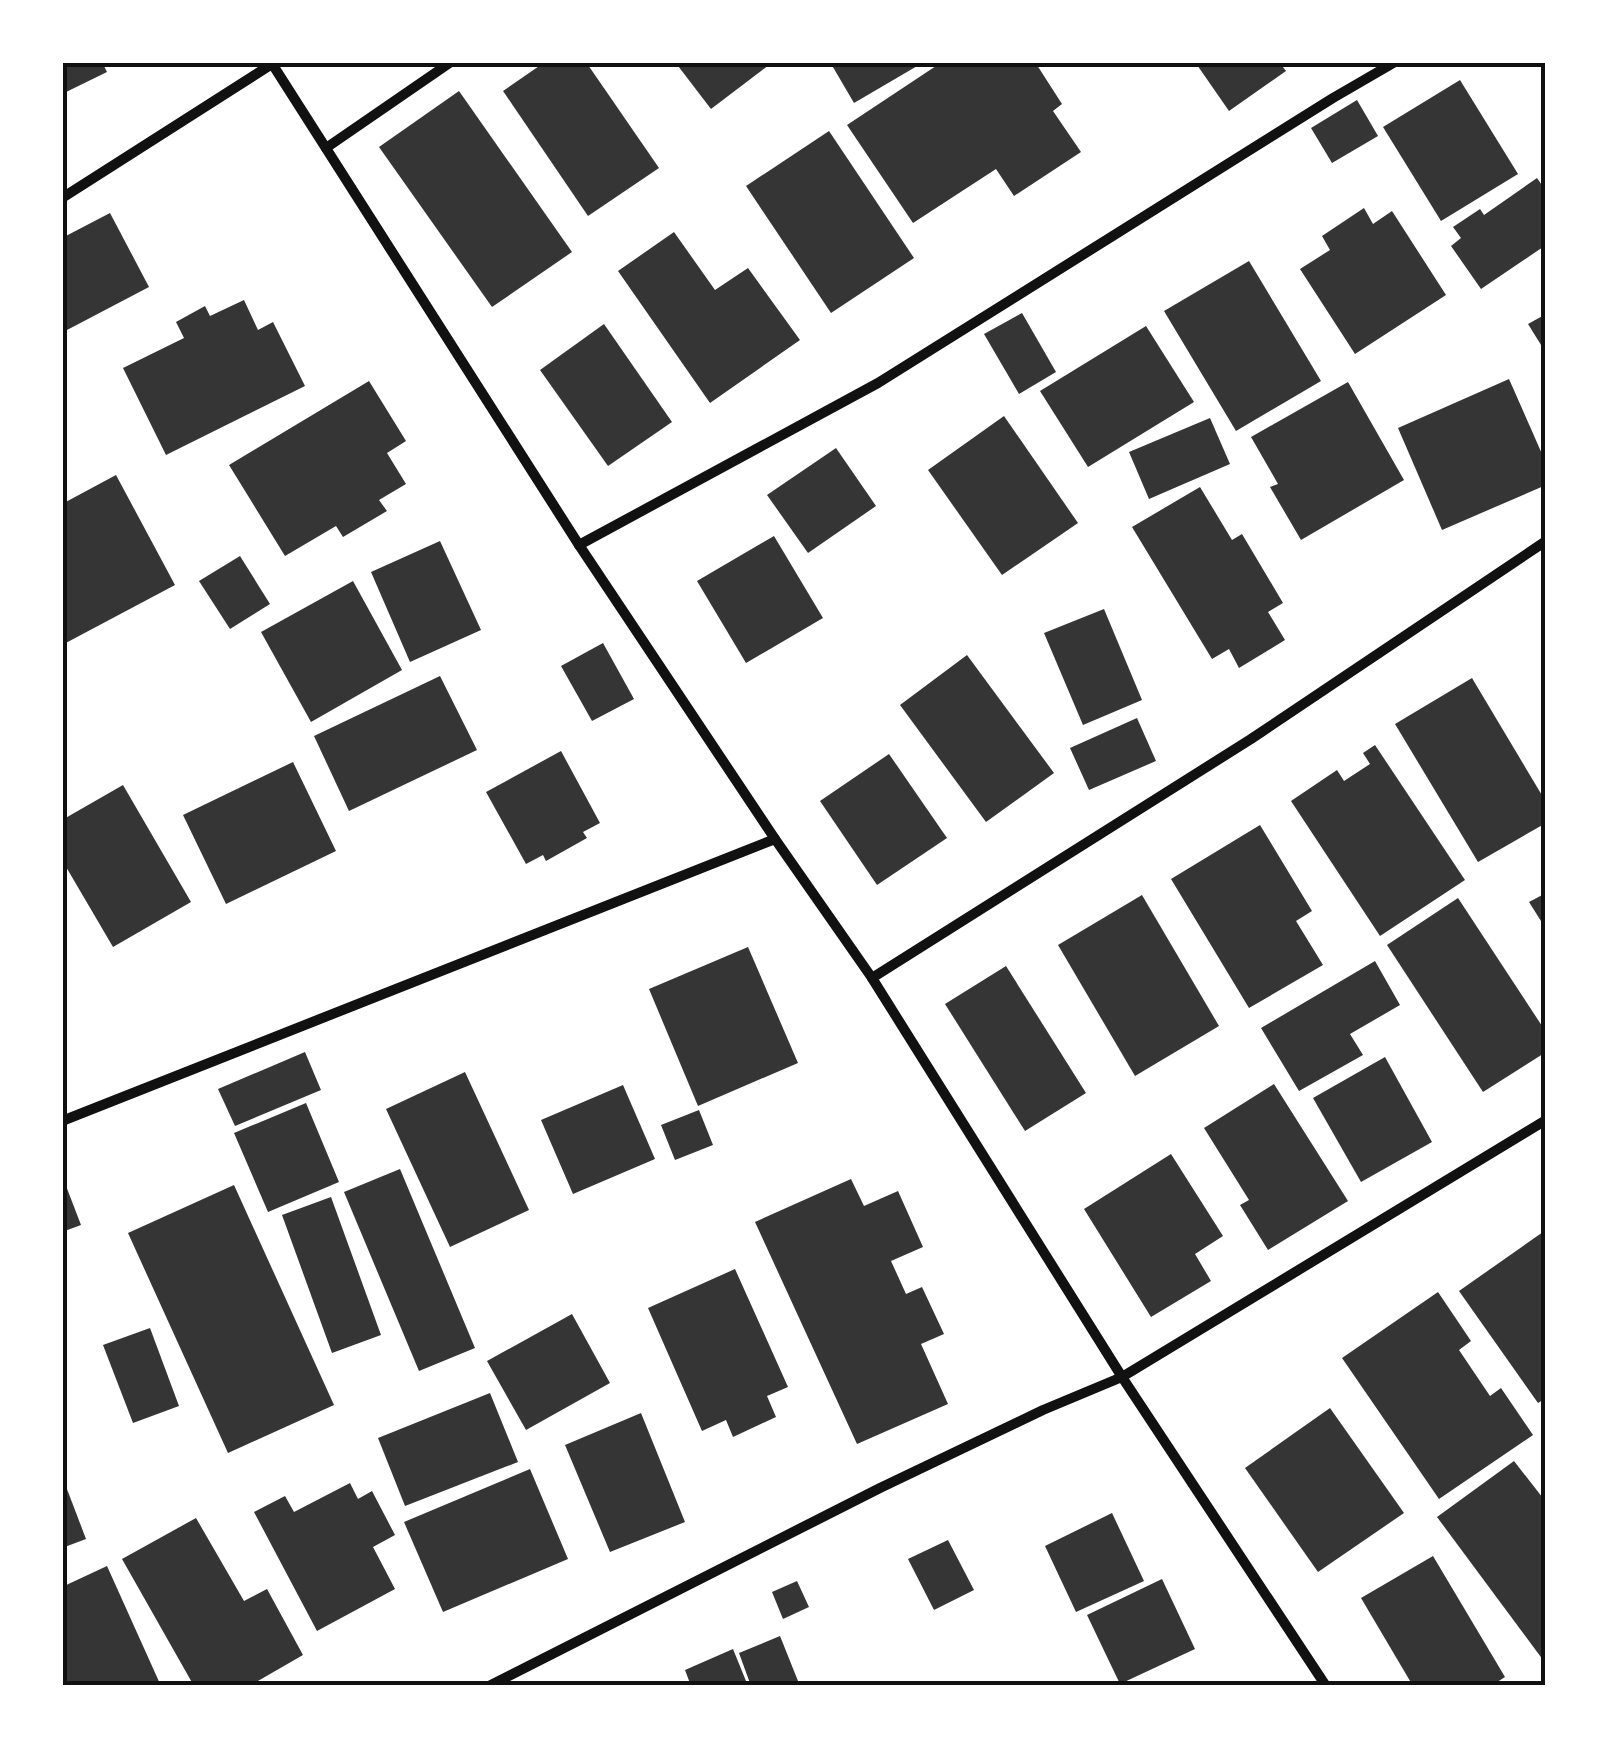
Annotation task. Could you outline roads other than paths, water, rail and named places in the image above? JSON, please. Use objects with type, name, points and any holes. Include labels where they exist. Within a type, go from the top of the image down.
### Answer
[{"type":"street","points":[[326,148],[451,62]]},
{"type":"street","points":[[579,545],[878,382],[1395,62]]},
{"type":"street","points":[[62,198],[272,63],[579,545],[872,978],[1122,1377],[1326,1686]]},
{"type":"street","points":[[872,978],[1251,739],[1546,542]]},
{"type":"street","points":[[62,1122],[775,839]]},
{"type":"street","points":[[488,1686],[880,1488],[1122,1377],[1546,1120]]}]
